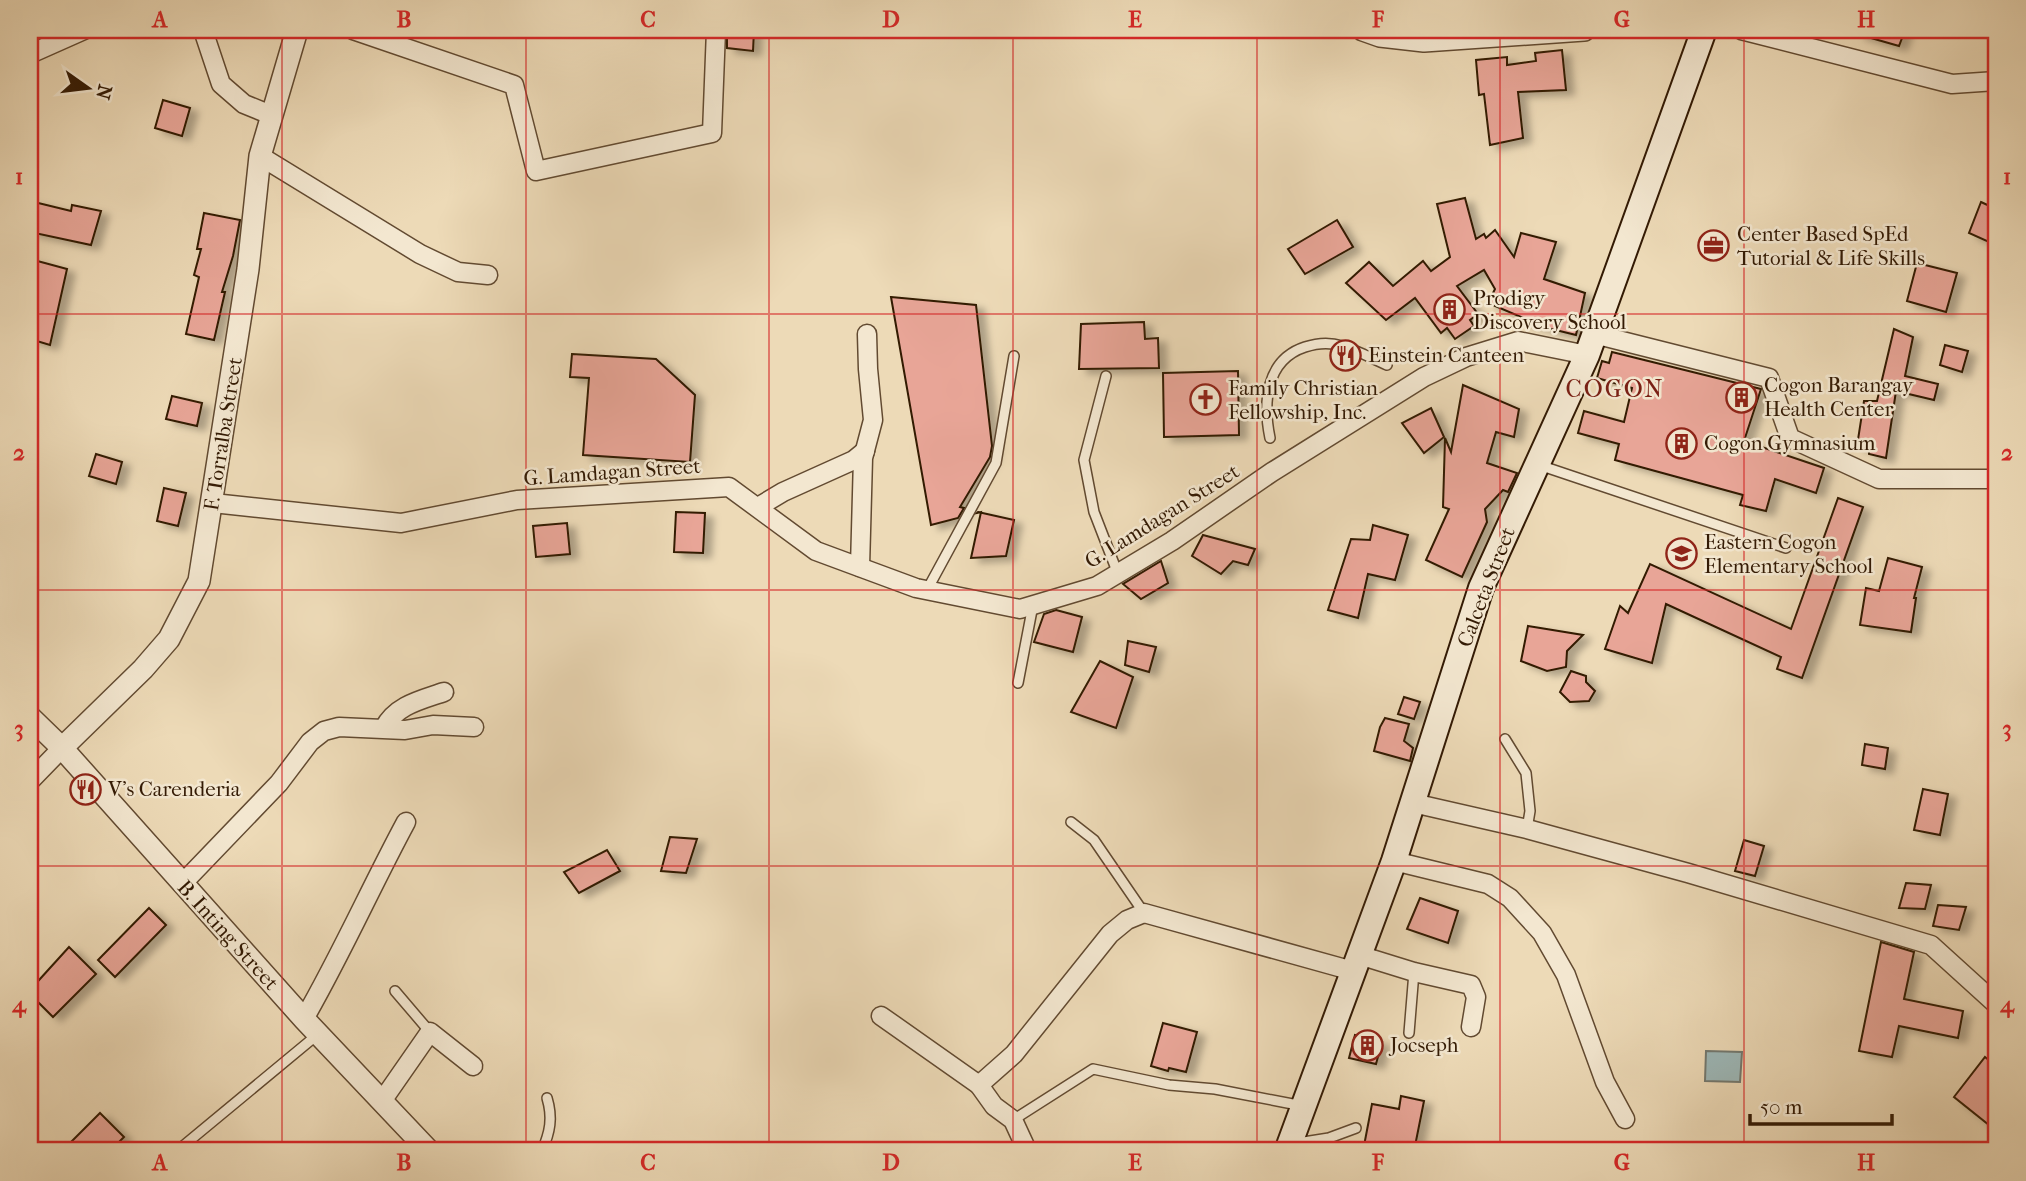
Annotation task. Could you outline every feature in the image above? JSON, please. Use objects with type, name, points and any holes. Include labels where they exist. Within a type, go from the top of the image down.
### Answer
[{"type":"main road","name":"Calceta Street","points":[[1288,1148],[1394,861],[1481,589],[1591,344],[1704,30]]},
{"type":"street","points":[[30,54],[84,30]]},
{"type":"street","points":[[203,30],[221,85],[244,104],[271,115]]},
{"type":"street","name":"F. Torralba Street","points":[[30,781],[169,639],[199,580],[248,269],[260,156],[297,30]]},
{"type":"street","points":[[353,30],[514,85],[536,171],[712,133],[716,30]]},
{"type":"street","points":[[1363,30],[1380,36],[1424,41],[1584,30]]},
{"type":"street","points":[[1741,30],[1952,84],[1996,81]]},
{"type":"street","points":[[260,156],[420,254],[458,272],[488,275]]},
{"type":"street","points":[[860,567],[865,451],[873,420],[867,334]]},
{"type":"street","name":"G. Lamdagan Street","points":[[213,503],[401,523],[517,500],[729,488],[816,551],[927,590],[1020,609],[1097,586],[1424,377],[1466,357],[1518,341],[1591,344],[1769,378],[1790,438],[1879,479],[1996,479]]},
{"type":"street","points":[[758,507],[783,492],[854,460],[865,451]]},
{"type":"street","points":[[384,728],[390,717],[406,706],[446,688],[433,725]]},
{"type":"street","name":"B. Inting Street","points":[[30,717],[62,748],[312,1027],[429,1151]]},
{"type":"street","points":[[182,884],[279,783],[310,742],[324,731],[339,727],[405,730],[433,725],[474,727]]},
{"type":"street","points":[[1412,803],[1527,830],[1688,873],[1931,945],[1996,1004]]},
{"type":"street","points":[[312,1027],[366,897],[406,822]]},
{"type":"street","points":[[1394,861],[1488,884],[1510,898],[1542,933],[1566,975],[1605,1082],[1625,1119]]},
{"type":"street","points":[[979,1085],[1014,1054],[1110,934],[1127,920],[1144,913],[1356,963],[1471,985],[1476,997],[1471,1027]]},
{"type":"street","points":[[881,1016],[979,1085],[994,1107],[1013,1121],[1025,1146],[1024,1151]]},
{"type":"street","points":[[382,1101],[430,1032],[473,1066]]},
{"type":"lane","points":[[1270,438],[1265,415],[1270,383],[1281,360],[1292,352],[1320,343],[1342,346],[1387,365]]},
{"type":"lane","points":[[927,590],[996,463],[1014,356]]},
{"type":"lane","points":[[1106,376],[1084,460],[1094,512],[1118,573]]},
{"type":"lane","points":[[1538,464],[1786,548]]},
{"type":"lane","points":[[1018,683],[1033,605]]},
{"type":"lane","points":[[1505,739],[1526,773],[1530,811],[1527,830]]},
{"type":"lane","points":[[1071,822],[1094,840],[1144,913]]},
{"type":"lane","points":[[1409,1033],[1414,972]]},
{"type":"lane","points":[[395,990],[430,1032]]},
{"type":"lane","points":[[177,1151],[312,1027]]},
{"type":"lane","points":[[1013,1121],[1093,1069],[1168,1085],[1215,1089],[1305,1106]]},
{"type":"lane","points":[[542,1151],[551,1130],[547,1098]]},
{"type":"lane","points":[[1288,1148],[1356,1128]]},
{"type":"water","points":[[1706,1051],[1742,1052],[1740,1082],[1705,1081]]},
{"type":"building","points":[[727,30],[754,30],[753,51],[727,48]]},
{"type":"building","points":[[1858,30],[1905,30],[1899,46],[1857,34]]},
{"type":"building","points":[[1562,50],[1566,90],[1518,92],[1523,138],[1490,145],[1484,94],[1479,95],[1476,60],[1507,57],[1507,65],[1536,61],[1535,53]]},
{"type":"building","points":[[163,100],[190,108],[182,136],[155,128]]},
{"type":"building","points":[[1465,198],[1476,239],[1484,234],[1486,238],[1495,230],[1514,257],[1521,233],[1556,242],[1544,279],[1585,293],[1576,335],[1523,322],[1526,319],[1488,303],[1495,289],[1484,270],[1457,286],[1478,314],[1470,320],[1474,326],[1455,339],[1447,328],[1441,333],[1415,298],[1386,320],[1346,283],[1369,262],[1393,286],[1423,261],[1431,271],[1450,257],[1437,204]]},
{"type":"building","points":[[30,201],[71,211],[72,205],[101,211],[91,245],[30,232]]},
{"type":"building","points":[[1981,202],[1996,209],[1996,224],[1989,242],[1969,233]]},
{"type":"building","points":[[204,213],[240,220],[222,292],[225,292],[214,340],[186,334],[199,277],[194,275],[201,249],[197,249]]},
{"type":"building","points":[[1337,220],[1353,247],[1305,274],[1288,249]]},
{"type":"building","points":[[30,259],[67,269],[50,345],[30,339]]},
{"type":"building","points":[[1917,263],[1957,273],[1946,312],[1907,301]]},
{"type":"building","points":[[891,297],[976,305],[992,446],[990,457],[960,507],[964,508],[958,518],[931,525]]},
{"type":"building","points":[[1144,322],[1145,339],[1158,338],[1159,368],[1079,369],[1081,324]]},
{"type":"building","points":[[1894,329],[1913,337],[1905,376],[1938,384],[1934,400],[1896,391],[1886,458],[1869,454],[1869,447],[1857,446],[1864,401],[1877,401]]},
{"type":"building","points":[[1945,345],[1968,351],[1962,372],[1940,365]]},
{"type":"building","points":[[1612,352],[1761,389],[1744,441],[1824,468],[1816,493],[1775,479],[1766,511],[1740,505],[1743,495],[1615,460],[1619,444],[1578,433],[1584,411],[1624,422],[1632,388],[1597,378],[1602,361],[1609,363]]},
{"type":"building","points":[[572,354],[656,359],[695,395],[690,462],[583,455],[589,378],[570,377]]},
{"type":"building","points":[[1238,371],[1239,435],[1164,437],[1163,373]]},
{"type":"building","points":[[1463,385],[1519,409],[1514,437],[1496,432],[1487,463],[1517,473],[1508,492],[1503,490],[1485,509],[1487,522],[1462,577],[1426,560],[1449,509],[1443,507],[1445,438],[1451,452]]},
{"type":"building","points":[[172,396],[202,403],[197,426],[166,419]]},
{"type":"building","points":[[1431,408],[1444,437],[1424,453],[1402,423]]},
{"type":"building","points":[[96,454],[122,462],[116,484],[89,476]]},
{"type":"building","points":[[164,488],[186,493],[178,526],[157,521]]},
{"type":"building","points":[[1838,498],[1863,507],[1802,678],[1777,669],[1781,657],[1666,604],[1652,663],[1605,649],[1620,606],[1628,613],[1650,564],[1791,629]]},
{"type":"building","points":[[676,512],[705,513],[703,553],[674,552]]},
{"type":"building","points":[[981,513],[1014,520],[1006,556],[971,558]]},
{"type":"building","points":[[567,523],[570,554],[536,557],[533,526]]},
{"type":"building","points":[[1373,525],[1408,535],[1395,580],[1368,574],[1358,618],[1328,610],[1351,539],[1370,540]]},
{"type":"building","points":[[1203,535],[1255,549],[1248,565],[1233,561],[1221,574],[1192,556]]},
{"type":"building","points":[[1888,558],[1922,567],[1914,598],[1911,632],[1860,625],[1866,588],[1879,591]]},
{"type":"building","points":[[1161,561],[1168,583],[1141,599],[1123,584]]},
{"type":"building","points":[[1056,610],[1082,617],[1073,652],[1034,642],[1044,614]]},
{"type":"building","points":[[1528,626],[1583,635],[1567,651],[1566,667],[1547,671],[1521,661]]},
{"type":"building","points":[[1128,641],[1156,647],[1149,672],[1125,665]]},
{"type":"building","points":[[1100,661],[1133,677],[1116,728],[1071,712]]},
{"type":"building","points":[[1571,671],[1586,676],[1586,682],[1595,691],[1589,701],[1570,702],[1560,692]]},
{"type":"building","points":[[1404,697],[1420,702],[1414,719],[1398,714]]},
{"type":"building","points":[[1385,718],[1409,724],[1404,741],[1413,748],[1410,761],[1374,751]]},
{"type":"building","points":[[1865,744],[1888,748],[1885,769],[1862,765]]},
{"type":"building","points":[[1923,789],[1948,794],[1940,835],[1914,830]]},
{"type":"building","points":[[670,837],[697,839],[686,873],[661,871]]},
{"type":"building","points":[[1744,840],[1764,846],[1755,876],[1735,871]]},
{"type":"building","points":[[607,850],[620,871],[579,893],[564,872]]},
{"type":"building","points":[[1906,883],[1931,885],[1925,909],[1899,908]]},
{"type":"building","points":[[1420,898],[1458,911],[1448,943],[1407,929]]},
{"type":"building","points":[[1938,905],[1966,907],[1959,930],[1933,926]]},
{"type":"building","points":[[149,908],[166,925],[115,977],[98,960]]},
{"type":"building","points":[[1881,942],[1914,952],[1904,999],[1963,1011],[1958,1038],[1899,1026],[1892,1057],[1859,1051]]},
{"type":"building","points":[[69,947],[96,974],[53,1017],[30,994],[30,990]]},
{"type":"building","points":[[1163,1023],[1197,1032],[1186,1072],[1151,1066]]},
{"type":"building","points":[[1355,1035],[1382,1042],[1376,1064],[1349,1058]]},
{"type":"building","points":[[1985,1057],[1996,1066],[1996,1115],[1989,1125],[1954,1097]]},
{"type":"building","points":[[1401,1096],[1424,1101],[1414,1151],[1363,1151],[1372,1104],[1399,1109]]},
{"type":"building","points":[[100,1113],[124,1137],[110,1151],[62,1151]]},
{"type":"place","name":"Center Based SpEd Tutorial & Life Skills","points":[[1714,246]]},
{"type":"place","name":"Prodigy Discovery School","points":[[1450,310]]},
{"type":"place","name":"Einstein Canteen","points":[[1345,355]]},
{"type":"place","name":"Cogon Barangay Health Center","points":[[1741,397]]},
{"type":"place","name":"Family Christian Fellowship, Inc.","points":[[1205,400]]},
{"type":"place","name":"Cogon Gymnasium","points":[[1681,443]]},
{"type":"place","name":"Eastern Cogon Elementary School","points":[[1681,554]]},
{"type":"place","name":"V's Carenderia","points":[[85,789]]},
{"type":"place","name":"Jocseph","points":[[1367,1045]]},
{"type":"district","name":"COGON","points":[[1615,389]]}]
